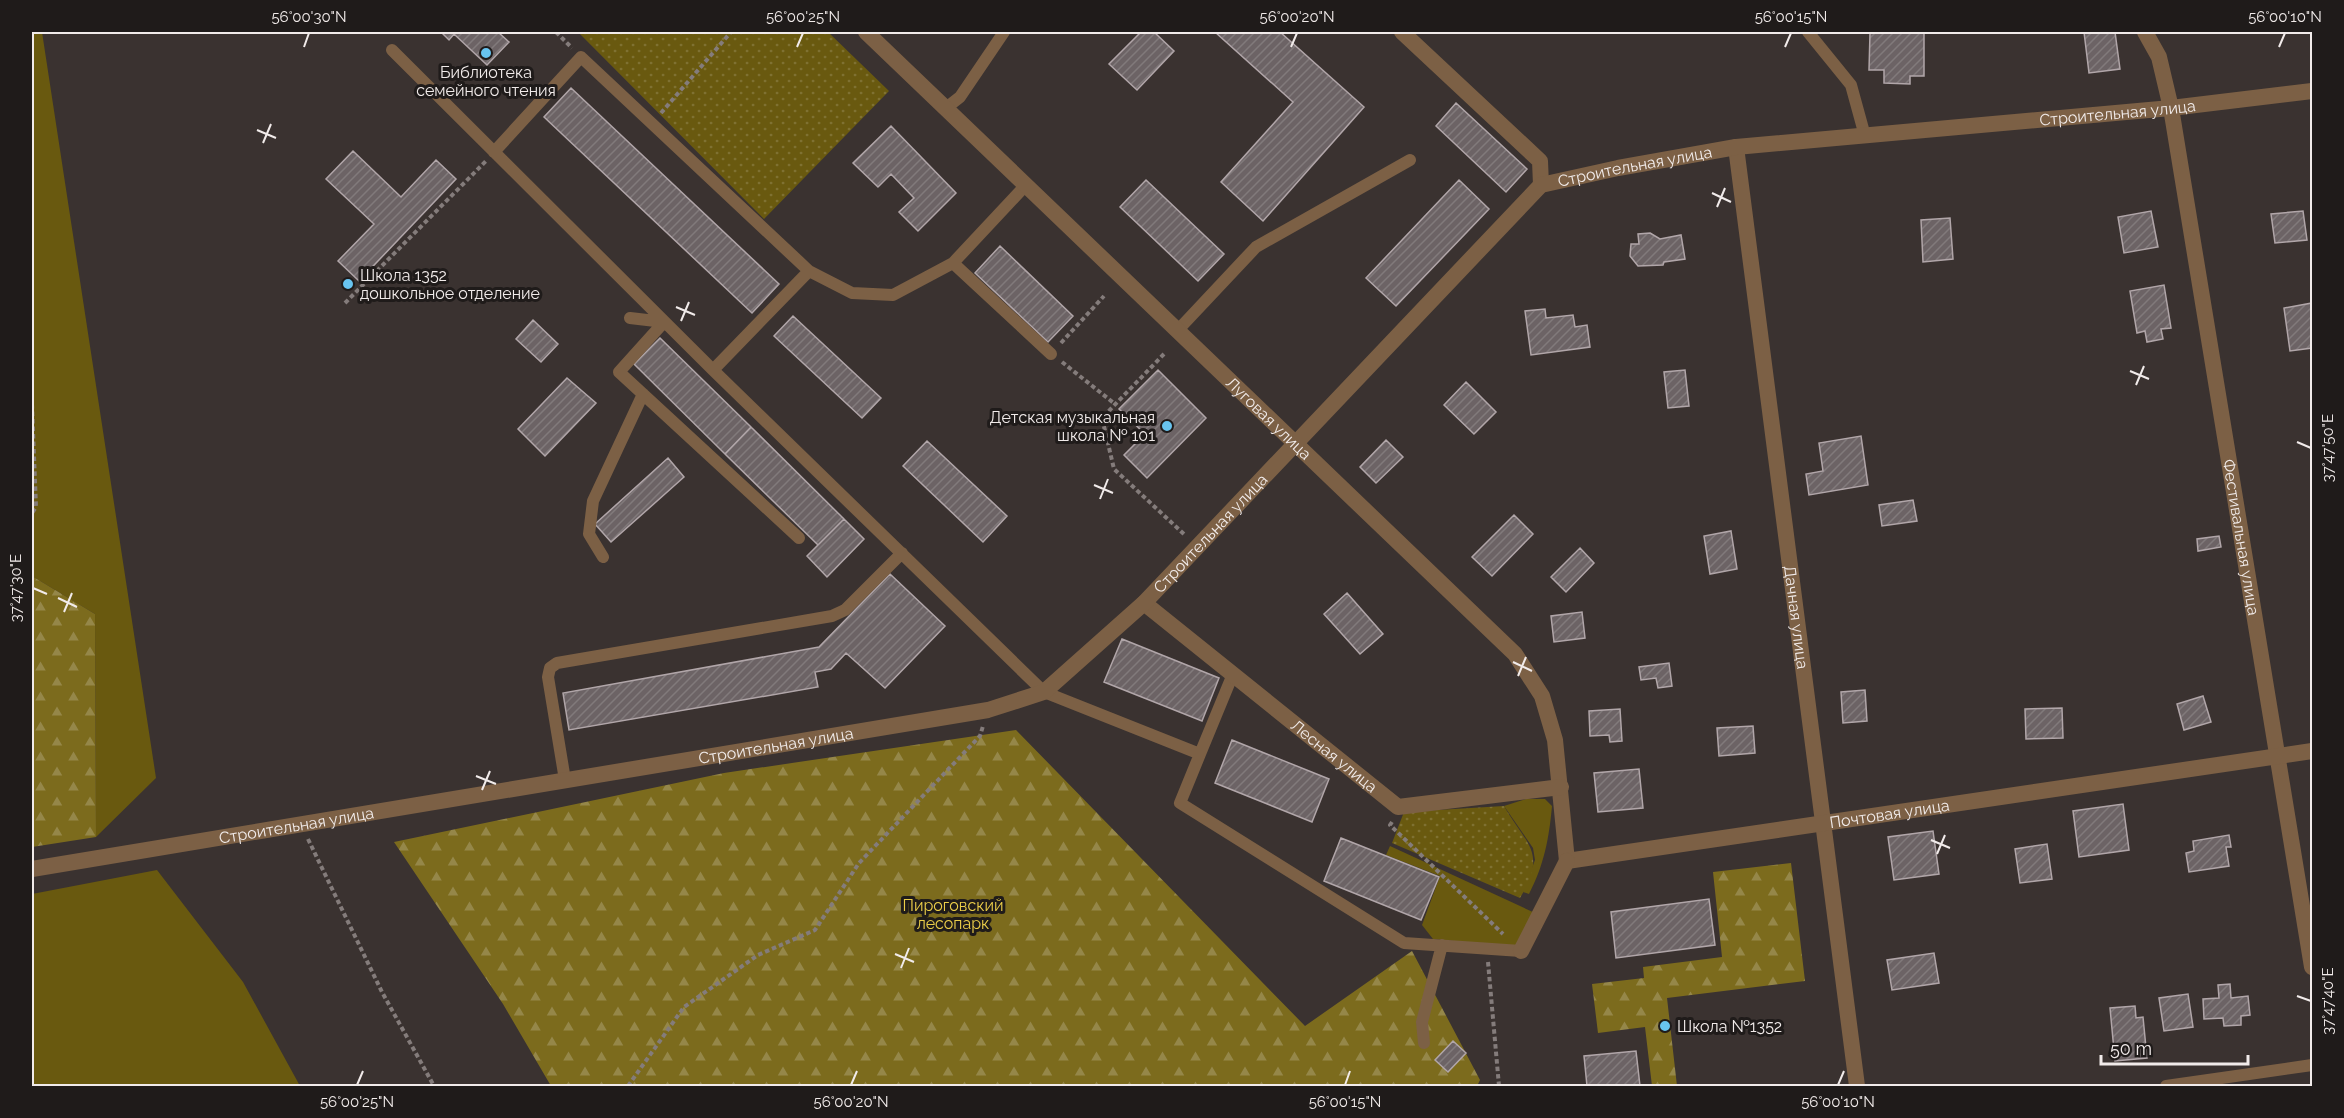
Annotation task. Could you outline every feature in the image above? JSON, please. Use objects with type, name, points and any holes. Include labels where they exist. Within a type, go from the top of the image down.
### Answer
[{"type":"street","name":"Луговая улица","points":[[866,32],[1178,330],[1294,445],[1515,654],[1542,696],[1555,740],[1567,861]]},
{"type":"street","points":[[1402,32],[1540,161],[1541,185]]},
{"type":"street","name":"Фестивальная улица","points":[[2145,32],[2159,57],[2171,108],[2313,967]]},
{"type":"street","name":"Строительная улица","points":[[32,869],[988,710],[1044,692],[1144,603],[1541,185],[1618,168],[1736,147],[2171,108],[2313,91]]},
{"type":"street","name":"Дачная улица","points":[[1736,147],[1857,1086]]},
{"type":"street","name":"Лесная улица","points":[[1144,603],[1398,807]]},
{"type":"street","name":"Почтовая улица","points":[[1567,861],[2313,751]]},
{"type":"street","points":[[1398,807],[1561,787]]},
{"type":"street","points":[[1521,951],[1567,861]]},
{"type":"lane","points":[[946,108],[960,97],[1005,32]]},
{"type":"lane","points":[[1808,32],[1851,85],[1865,136]]},
{"type":"lane","points":[[392,50],[712,370],[1044,692],[1200,754]]},
{"type":"lane","points":[[494,152],[581,57],[809,271],[852,293],[893,295],[953,263],[1026,185]]},
{"type":"lane","points":[[1178,330],[1256,247],[1410,160]]},
{"type":"lane","points":[[953,263],[1051,354]]},
{"type":"lane","points":[[712,370],[809,271]]},
{"type":"lane","points":[[630,318],[664,322]]},
{"type":"lane","points":[[664,322],[619,372],[800,538]]},
{"type":"lane","points":[[603,557],[589,534],[593,501],[643,394]]},
{"type":"lane","points":[[565,780],[548,677],[550,668],[557,663],[832,616],[845,610],[902,553]]},
{"type":"lane","points":[[1233,674],[1180,803],[1404,943],[1521,951]]},
{"type":"lane","points":[[1424,1043],[1422,1022],[1442,945]]},
{"type":"lane","points":[[2166,1086],[2313,1065]]},
{"type":"path","points":[[556,32],[581,57]]},
{"type":"path","points":[[651,125],[731,32]]},
{"type":"path","points":[[345,303],[494,152]]},
{"type":"path","points":[[1104,296],[1051,354],[1115,404]]},
{"type":"path","points":[[1164,354],[1102,418],[1114,469],[1198,546]]},
{"type":"path","points":[[32,404],[36,507],[32,513]]},
{"type":"path","points":[[628,1086],[684,1007],[758,955],[815,930],[859,863],[980,736],[988,710]]},
{"type":"path","points":[[1398,807],[1390,825],[1521,951]]},
{"type":"path","points":[[301,824],[382,992],[434,1086]]},
{"type":"path","points":[[1487,948],[1499,1086]]},
{"type":"shaded area","points":[[32,32],[42,32],[156,778],[96,837],[95,614],[32,576]]},
{"type":"shaded area","points":[[578,32],[828,32],[889,91],[764,219]]},
{"type":"shaded area","points":[[1526,799],[1545,799],[1552,806],[1545,852],[1529,894],[1523,892],[1535,860],[1533,848],[1504,806]]},
{"type":"shaded area","points":[[1504,806],[1531,849],[1533,859],[1528,882],[1520,898],[1392,843],[1404,812]]},
{"type":"shaded area","points":[[1390,846],[1535,913],[1518,947],[1433,939],[1422,925],[1440,876],[1386,855]]},
{"type":"shaded area","points":[[157,870],[243,982],[300,1086],[32,1086],[32,894]]},
{"type":"green space","points":[[32,576],[95,614],[96,837],[32,847]]},
{"type":"green space","name":"Пироговский лесопарк","points":[[1016,730],[1305,1026],[1412,951],[1480,1080],[1477,1086],[551,1086],[503,1004],[394,842],[724,773]]},
{"type":"green space","points":[[1791,863],[1805,981],[1667,998],[1677,1086],[1652,1086],[1645,1027],[1598,1033],[1592,984],[1644,978],[1643,967],[1722,957],[1713,872]]},
{"type":"building","name":"Библиотека семейного чтения","points":[[441,32],[498,32],[509,42],[487,65],[454,34],[449,40]]},
{"type":"building","points":[[1141,32],[1154,32],[1174,51],[1137,90],[1109,64]]},
{"type":"building","points":[[1215,32],[1280,32],[1364,107],[1263,221],[1221,182],[1293,102]]},
{"type":"building","points":[[2084,32],[2115,32],[2120,69],[2089,73]]},
{"type":"building","points":[[1870,33],[1924,33],[1924,76],[1910,76],[1910,84],[1884,83],[1884,70],[1869,70]]},
{"type":"building","points":[[571,88],[779,284],[752,313],[544,117]]},
{"type":"building","points":[[1456,103],[1527,169],[1506,192],[1436,126]]},
{"type":"building","points":[[891,126],[956,193],[918,231],[899,212],[914,198],[891,174],[878,187],[853,163]]},
{"type":"building","points":[[353,151],[401,197],[436,160],[456,179],[359,281],[338,261],[374,224],[326,179]]},
{"type":"building","points":[[1146,180],[1224,254],[1198,281],[1120,207]]},
{"type":"building","points":[[1459,180],[1489,209],[1396,306],[1366,278]]},
{"type":"building","points":[[2151,211],[2158,247],[2124,253],[2118,217]]},
{"type":"building","points":[[2303,211],[2307,240],[2275,243],[2271,214]]},
{"type":"building","points":[[1950,218],[1953,259],[1923,262],[1921,220]]},
{"type":"building","points":[[1650,233],[1660,239],[1681,235],[1685,259],[1664,262],[1663,265],[1638,266],[1630,256],[1631,244],[1639,244],[1638,234]]},
{"type":"building","points":[[1000,246],[1073,316],[1048,342],[975,273]]},
{"type":"building","points":[[2164,285],[2171,328],[2161,329],[2163,339],[2147,342],[2145,331],[2137,333],[2130,291]]},
{"type":"building","points":[[2312,303],[2312,348],[2290,351],[2284,308]]},
{"type":"building","points":[[1545,309],[1546,318],[1573,315],[1575,327],[1587,325],[1590,347],[1531,355],[1525,311]]},
{"type":"building","points":[[793,316],[881,398],[862,418],[774,336]]},
{"type":"building","points":[[533,320],[558,344],[541,362],[516,339]]},
{"type":"building","points":[[660,338],[751,427],[725,454],[634,364]]},
{"type":"building","name":"Детская музыкальная школа № 101","points":[[1158,370],[1206,418],[1147,478],[1124,455],[1145,434],[1119,409]]},
{"type":"building","points":[[1685,370],[1689,406],[1668,408],[1664,372]]},
{"type":"building","points":[[567,378],[596,403],[545,456],[518,429]]},
{"type":"building","points":[[1466,382],[1496,412],[1474,434],[1444,405]]},
{"type":"building","points":[[751,427],[844,519],[818,545],[725,454]]},
{"type":"building","points":[[1861,436],[1868,485],[1809,495],[1806,474],[1823,471],[1819,443]]},
{"type":"building","points":[[1386,440],[1403,457],[1376,483],[1360,467]]},
{"type":"building","points":[[927,441],[1007,516],[983,542],[903,466]]},
{"type":"building","points":[[668,458],[684,477],[611,542],[595,524]]},
{"type":"building","points":[[1913,500],[1917,521],[1882,526],[1879,505]]},
{"type":"building","points":[[1514,515],[1533,534],[1492,576],[1472,557]]},
{"type":"building","points":[[844,519],[864,539],[827,577],[807,556]]},
{"type":"building","points":[[1731,531],[1737,569],[1710,574],[1704,536]]},
{"type":"building","points":[[2219,536],[2221,547],[2198,551],[2197,539]]},
{"type":"building","points":[[1580,548],[1594,563],[1566,592],[1551,577]]},
{"type":"building","points":[[890,574],[945,626],[885,688],[846,653],[831,669],[815,672],[818,687],[569,730],[563,693],[819,647]]},
{"type":"building","points":[[1347,593],[1383,634],[1360,654],[1324,614]]},
{"type":"building","points":[[1582,612],[1585,638],[1554,642],[1551,616]]},
{"type":"building","points":[[1122,639],[1219,678],[1202,721],[1104,682]]},
{"type":"building","points":[[1669,663],[1672,686],[1658,688],[1656,678],[1641,680],[1639,667]]},
{"type":"building","points":[[1865,690],[1867,721],[1843,723],[1841,692]]},
{"type":"building","points":[[2203,696],[2211,722],[2184,730],[2177,704]]},
{"type":"building","points":[[2062,708],[2063,738],[2026,739],[2025,709]]},
{"type":"building","points":[[1620,709],[1622,741],[1610,742],[1609,735],[1590,736],[1589,711]]},
{"type":"building","points":[[1753,726],[1755,753],[1719,756],[1717,728]]},
{"type":"building","points":[[1232,740],[1329,779],[1312,822],[1215,783]]},
{"type":"building","points":[[1639,769],[1643,808],[1598,812],[1594,773]]},
{"type":"building","points":[[2123,804],[2129,850],[2079,857],[2073,811]]},
{"type":"building","points":[[1933,831],[1939,874],[1894,880],[1888,837]]},
{"type":"building","points":[[2229,835],[2231,847],[2226,847],[2229,866],[2189,872],[2186,853],[2194,851],[2193,841]]},
{"type":"building","points":[[1341,838],[1439,877],[1421,920],[1324,881]]},
{"type":"building","points":[[2047,844],[2052,879],[2020,883],[2015,849]]},
{"type":"building","points":[[1709,899],[1715,945],[1616,958],[1611,912]]},
{"type":"building","points":[[1934,953],[1939,983],[1892,990],[1887,960]]},
{"type":"building","points":[[2230,984],[2231,998],[2248,996],[2250,1015],[2241,1016],[2241,1025],[2224,1026],[2223,1018],[2204,1019],[2203,999],[2219,998],[2218,985]]},
{"type":"building","points":[[2188,994],[2193,1027],[2164,1031],[2159,998]]},
{"type":"building","points":[[2135,1006],[2136,1018],[2143,1017],[2147,1058],[2115,1061],[2110,1008]]},
{"type":"building","points":[[1453,1041],[1466,1053],[1448,1072],[1435,1060]]},
{"type":"building","points":[[1636,1051],[1640,1086],[1587,1086],[1584,1056]]},
{"type":"place","name":"Библиотека семейного чтения","points":[[486,53]]},
{"type":"place","name":"Школа 1352 дошкольное отделение","points":[[348,284]]},
{"type":"place","name":"Детская музыкальная школа № 101","points":[[1167,426]]},
{"type":"place","name":"Школа №1352","points":[[1665,1026]]}]
